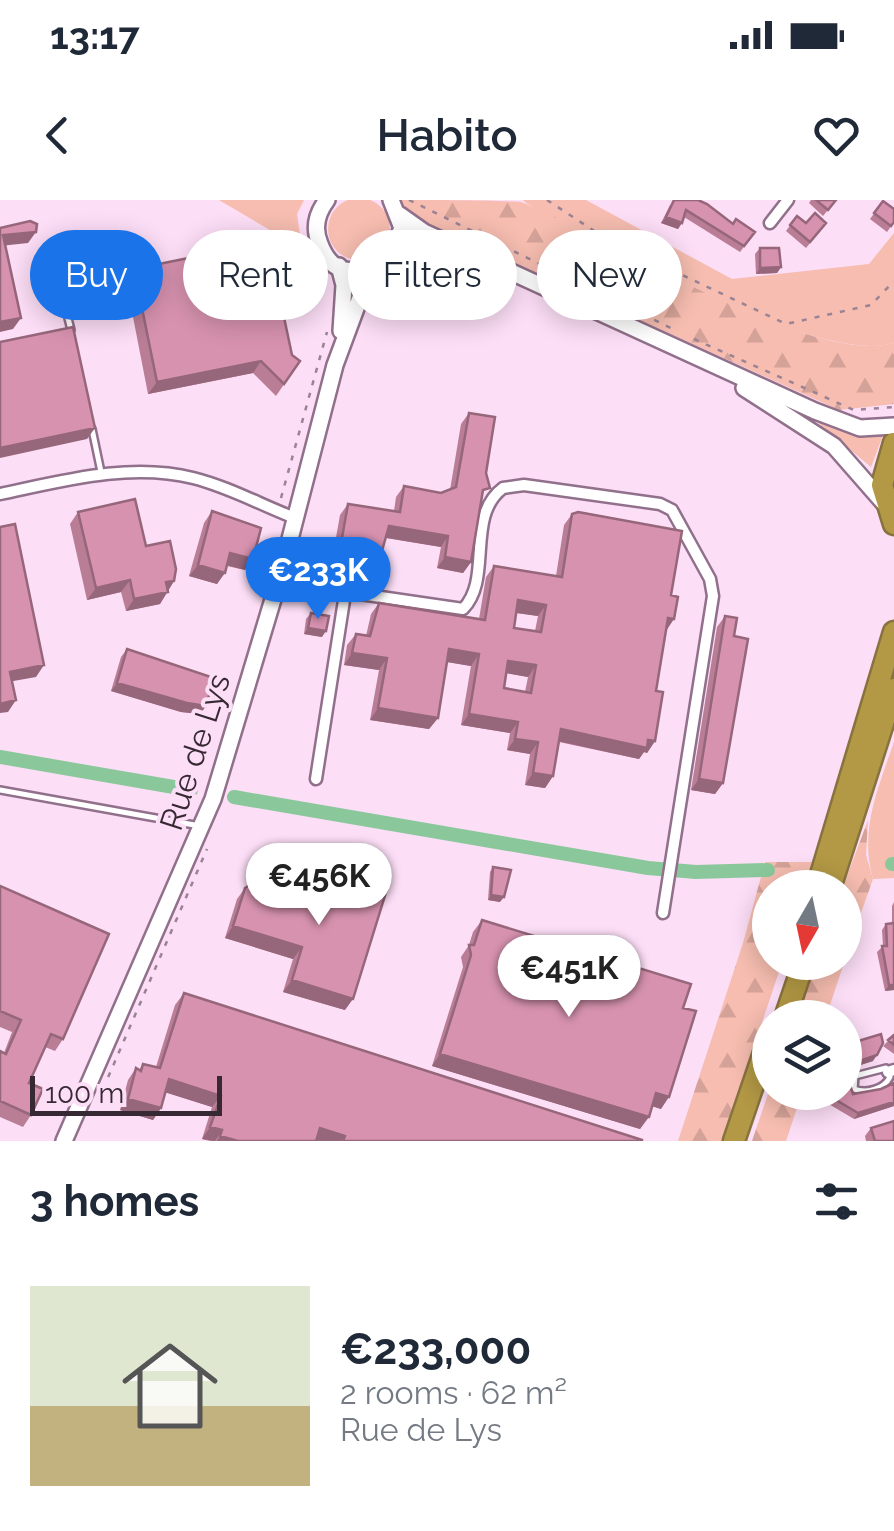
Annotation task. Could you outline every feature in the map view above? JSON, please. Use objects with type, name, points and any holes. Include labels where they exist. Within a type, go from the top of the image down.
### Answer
[{"type":"highway","points":[[891,519],[883,471],[894,443]]},
{"type":"highway","points":[[822,870],[894,632]]},
{"type":"highway","points":[[836,870],[894,689]]},
{"type":"highway","points":[[734,1141],[752,1088]]},
{"type":"highway","points":[[742,1141],[753,1110]]},
{"type":"street","points":[[327,200],[318,214],[317,234],[324,252],[338,266],[348,268]]},
{"type":"street","points":[[770,223],[788,200]]},
{"type":"street","points":[[398,204],[422,230]]},
{"type":"street","name":"Rue de Lys","points":[[398,204],[401,230]]},
{"type":"street","name":"Rue de Lys","points":[[335,365],[344,300],[338,266]]},
{"type":"street","points":[[517,273],[684,354],[854,426],[894,426]]},
{"type":"street","name":"Rue de Lys","points":[[64,1141],[203,827],[278,582],[335,365],[352,320]]},
{"type":"street","points":[[684,354],[827,440],[865,477],[891,519]]},
{"type":"street","points":[[0,494],[102,474],[188,476],[295,518]]},
{"type":"street","points":[[278,582],[463,609],[471,596],[488,505],[510,485],[660,504],[672,510],[713,589],[675,859],[663,913]]},
{"type":"street","points":[[316,779],[345,594]]},
{"type":"lane","points":[[68,320],[72,336]]},
{"type":"lane","points":[[90,423],[102,474]]},
{"type":"lane","points":[[0,790],[203,827]]},
{"type":"lane","points":[[886,1068],[891,1071],[889,1080],[878,1088],[862,1092],[852,1085],[860,1072],[886,1068]]},
{"type":"path","points":[[547,200],[608,240],[786,324],[871,305],[894,281]]},
{"type":"path","points":[[398,204],[432,214],[844,405],[863,412],[894,407]]},
{"type":"path","points":[[278,511],[327,333]]},
{"type":"green space","points":[[219,200],[304,200],[297,214],[299,230],[270,230]]},
{"type":"green space","points":[[347,200],[371,200],[388,217],[390,230],[348,230],[348,258],[330,241],[330,217]]},
{"type":"green space","points":[[399,200],[521,202],[580,230],[537,230],[537,274],[517,265],[517,230],[440,230],[408,214]]},
{"type":"green space","points":[[523,200],[586,200],[641,230],[576,230]]},
{"type":"green space","points":[[894,233],[894,343],[869,346],[801,333],[682,282],[682,252],[732,279],[869,264]]},
{"type":"green space","points":[[682,281],[761,318],[812,336],[857,345],[894,343],[894,404],[839,410],[640,320],[682,320]]},
{"type":"green space","points":[[811,417],[854,435],[883,435],[871,467]]},
{"type":"green space","points":[[894,742],[894,878],[873,879],[869,827]]},
{"type":"green space","points":[[868,820],[866,855],[873,879],[862,910],[862,870],[849,870]]},
{"type":"green space","points":[[765,862],[812,862],[810,870],[763,870]]},
{"type":"green space","points":[[752,910],[752,980],[776,980],[770,1000],[752,1000],[752,1052],[722,1141],[678,1141]]},
{"type":"green space","points":[[810,980],[838,980],[832,1000],[803,1000]]},
{"type":"green space","points":[[763,1110],[796,1110],[786,1141],[752,1141]]},
{"type":"building","points":[[674,200],[698,200],[733,224],[736,219],[755,232],[744,246],[686,210],[682,223],[666,217]]},
{"type":"building","points":[[816,200],[836,200],[828,210]]},
{"type":"building","points":[[883,201],[894,209],[891,226],[874,213]]},
{"type":"building","points":[[815,213],[826,223],[810,242],[790,225],[797,216],[806,223]]},
{"type":"building","points":[[30,221],[37,224],[36,230],[30,233],[3,235],[21,318],[0,322],[0,228]]},
{"type":"building","points":[[760,248],[779,248],[781,267],[760,268]]},
{"type":"building","points":[[183,259],[183,320],[285,320],[292,355],[300,361],[284,384],[261,361],[157,382],[144,320],[163,320],[163,263]]},
{"type":"building","points":[[73,327],[95,428],[0,448],[0,342]]},
{"type":"building","points":[[469,413],[495,417],[486,473],[490,488],[483,490],[471,562],[445,557],[448,536],[389,526],[376,572],[337,566],[348,504],[400,512],[404,486],[441,493],[456,487]]},
{"type":"building","points":[[135,499],[146,546],[170,541],[176,569],[174,581],[166,582],[168,592],[134,599],[130,580],[96,588],[78,512]]},
{"type":"building","points":[[212,511],[261,528],[253,559],[230,553],[225,573],[198,565]]},
{"type":"building","points":[[572,514],[682,531],[671,595],[678,597],[674,619],[668,618],[656,691],[663,692],[655,741],[648,740],[647,748],[561,729],[553,776],[533,773],[538,742],[515,739],[518,722],[469,714],[479,654],[449,649],[438,718],[378,708],[387,658],[352,653],[356,634],[370,636],[379,603],[485,620],[494,566],[562,577]],"holes":[[[518,600],[546,605],[541,632],[514,628]],[[508,661],[536,665],[531,693],[504,688]]]},
{"type":"building","points":[[15,524],[44,665],[10,672],[16,700],[0,704],[0,527]]},
{"type":"building","points":[[311,613],[329,616],[326,631],[308,628]]},
{"type":"building","points":[[725,616],[737,618],[734,636],[748,639],[723,783],[699,779]]},
{"type":"building","points":[[127,649],[214,678],[206,706],[117,683]]},
{"type":"building","points":[[493,867],[511,870],[504,897],[491,895]]},
{"type":"building","points":[[325,870],[387,889],[353,999],[292,980],[302,947],[233,926],[245,888],[253,883],[316,902]]},
{"type":"building","points":[[0,886],[109,934],[63,1039],[51,1034],[29,1083],[43,1089],[31,1115],[0,1101],[0,1051],[6,1054],[21,1020],[0,1011]]},
{"type":"building","points":[[482,920],[691,984],[683,1008],[696,1011],[669,1097],[656,1093],[649,1117],[440,1054],[471,955],[469,945],[474,945]]},
{"type":"building","points":[[894,923],[894,985],[889,985],[882,946],[887,946],[886,924]]},
{"type":"building","points":[[184,993],[642,1141],[343,1141],[345,1136],[320,1128],[316,1141],[238,1141],[220,1136],[222,1130],[210,1127],[221,1096],[169,1079],[161,1108],[128,1099],[136,1068],[141,1071],[143,1064],[160,1068]]},
{"type":"building","points":[[881,1034],[883,1043],[877,1055],[862,1060],[862,1040]]},
{"type":"building","points":[[894,1083],[894,1102],[858,1113],[853,1110],[862,1110],[862,1092]]},
{"type":"building","points":[[894,1121],[894,1141],[875,1141],[871,1128]]},
{"type":"waterway","points":[[0,757],[191,790]]},
{"type":"waterway","points":[[234,797],[648,868],[752,870]]}]
